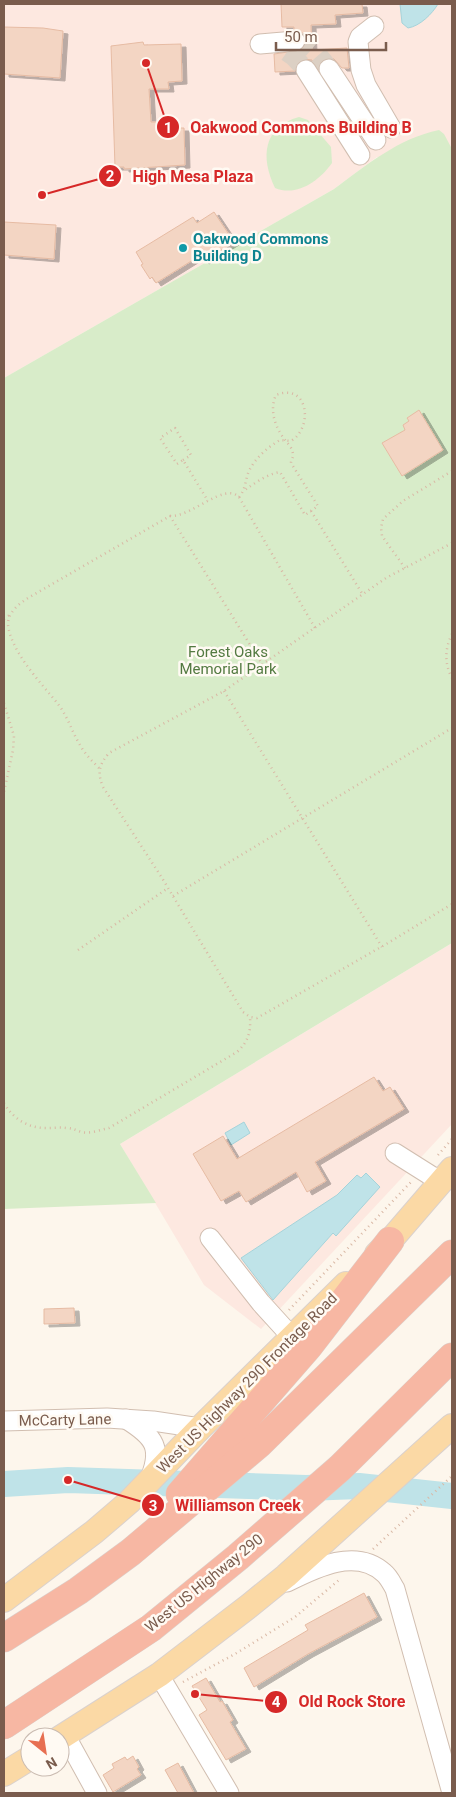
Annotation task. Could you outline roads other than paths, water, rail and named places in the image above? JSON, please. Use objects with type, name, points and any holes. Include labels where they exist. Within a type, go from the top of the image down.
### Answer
[{"type":"highway","points":[[131,1552],[222,1444],[309,1346],[390,1241]]},
{"type":"highway","points":[[11,1633],[78,1591],[131,1552],[259,1444],[452,1254]]},
{"type":"highway","name":"West US Highway 290","points":[[4,1725],[151,1628],[238,1557],[340,1468],[452,1357]]},
{"type":"main road","name":"West US Highway 290 Frontage Road","points":[[4,1600],[94,1532],[129,1502],[200,1428],[284,1329],[390,1241],[439,1174]]},
{"type":"main road","points":[[70,1733],[164,1682],[323,1543],[449,1429]]},
{"type":"main road","points":[[4,1774],[20,1764]]},
{"type":"street","points":[[374,26],[360,37],[358,42],[361,70],[366,85],[390,128]]},
{"type":"street","points":[[260,44],[291,47]]},
{"type":"street","points":[[330,69],[376,140]]},
{"type":"street","points":[[306,70],[360,155]]},
{"type":"street","points":[[395,1153],[439,1174]]},
{"type":"street","points":[[210,1238],[284,1329]]},
{"type":"street","name":"McCarty Lane","points":[[4,1421],[106,1418],[153,1421],[200,1428]]},
{"type":"street","name":"McCarty Lane","points":[[126,1420],[142,1430],[151,1439],[156,1451],[155,1466],[148,1482]]},
{"type":"street","points":[[258,1599],[313,1569],[336,1562],[359,1562],[375,1566],[386,1574],[395,1589],[452,1793]]},
{"type":"street","points":[[164,1682],[229,1793]]},
{"type":"street","points":[[70,1749],[97,1793]]},
{"type":"water","points":[[400,4],[438,4],[425,19],[417,25],[408,28],[402,23]]},
{"type":"water","points":[[244,1122],[250,1133],[231,1145],[225,1133]]},
{"type":"water","points":[[366,1173],[380,1187],[336,1236],[333,1233],[273,1300],[241,1258],[337,1195],[357,1175],[361,1178]]},
{"type":"waterway","points":[[4,1484],[68,1480],[306,1488],[359,1486],[452,1496]]},
{"type":"tunnel","points":[[295,41],[310,47],[329,69]]},
{"type":"tunnel","points":[[287,52],[306,70]]},
{"type":"place","name":"Oakwood Commons Building B","points":[[146,63]]},
{"type":"place","name":"High Mesa Plaza","points":[[42,195]]},
{"type":"place","name":"Oakwood Commons Building D","points":[[183,248]]},
{"type":"place","name":"Williamson Creek","points":[[68,1480]]},
{"type":"place","name":"Old Rock Store","points":[[195,1694]]},
{"type":"park label","name":"Forest Oaks Memorial Park","points":[[228,660]]}]
